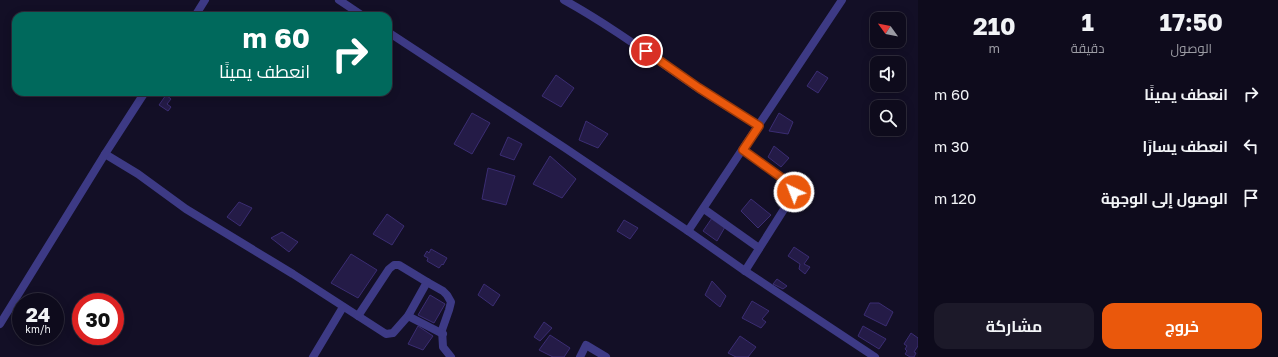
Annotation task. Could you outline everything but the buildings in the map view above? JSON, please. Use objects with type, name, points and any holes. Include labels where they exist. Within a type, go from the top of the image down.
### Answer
[{"type":"street","points":[[198,12],[205,0]]},
{"type":"street","points":[[339,0],[357,12]]},
{"type":"street","points":[[564,0],[610,27],[699,88],[759,126]]},
{"type":"street","points":[[688,231],[842,0]]},
{"type":"street","points":[[392,35],[875,357]]},
{"type":"street","points":[[0,324],[142,96]]},
{"type":"street","points":[[743,150],[793,186],[795,190],[745,271]]},
{"type":"street","points":[[105,154],[138,174],[186,209],[293,274],[386,334],[393,333],[408,316],[427,282]]},
{"type":"street","points":[[704,209],[759,248]]},
{"type":"street","points":[[358,316],[389,269],[394,265],[399,264],[443,291],[451,302],[442,330],[443,347],[451,357]]},
{"type":"street","points":[[313,357],[344,307]]},
{"type":"street","points":[[408,316],[443,334]]},
{"type":"street","points":[[580,357],[586,345],[606,357]]},
{"type":"route","points":[[646,51],[699,88],[759,126],[743,150],[785,182],[793,186],[795,190],[794,192]]}]
